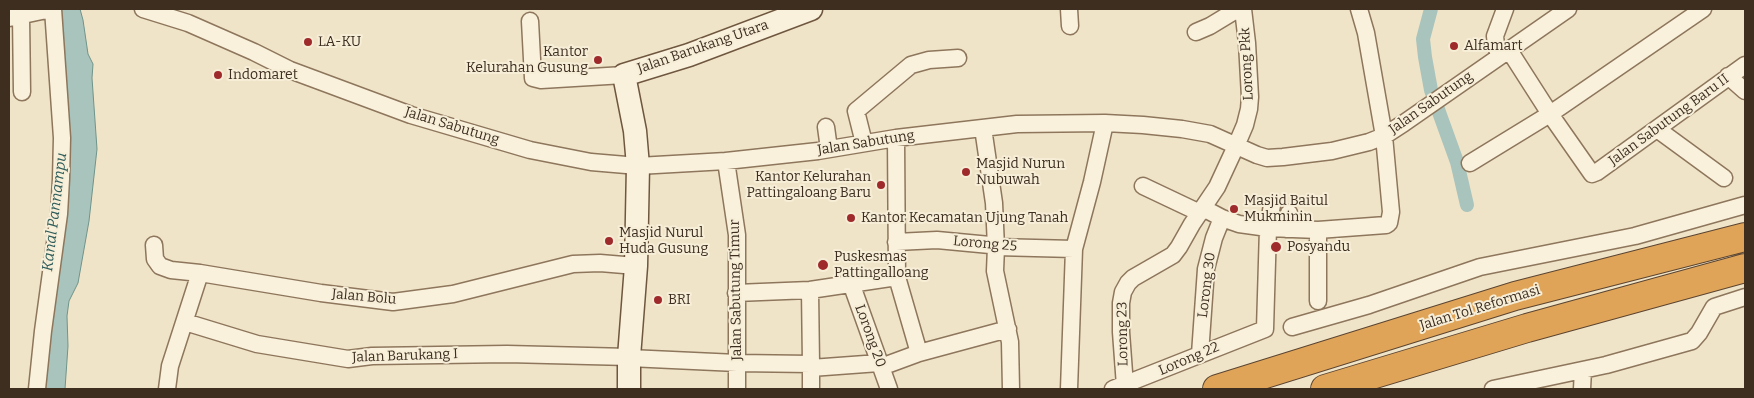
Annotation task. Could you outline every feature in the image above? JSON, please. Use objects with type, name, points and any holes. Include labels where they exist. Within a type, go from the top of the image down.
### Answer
[{"type":"highway","name":"Jalan Tol Reformasi","points":[[1217,389],[1515,296],[1745,237]]},
{"type":"highway","points":[[1325,389],[1527,328],[1745,268]]},
{"type":"street","points":[[22,92],[15,17],[52,9],[62,138],[61,179],[59,214],[37,389]]},
{"type":"street","name":"Jalan Sabutung","points":[[143,9],[188,23],[290,70],[411,115],[530,150],[591,162],[638,166],[726,161],[1017,124],[1105,123],[1194,131],[1210,134],[1262,156],[1283,158],[1332,151],[1369,142],[1384,136],[1568,9]]},
{"type":"street","name":"Jalan Barukang Utara","points":[[624,75],[689,55],[811,9]]},
{"type":"street","points":[[1069,9],[1070,26]]},
{"type":"street","points":[[1196,32],[1222,20],[1238,9]]},
{"type":"street","name":"Lorong Pkk","points":[[1198,215],[1216,187],[1236,146],[1249,109],[1247,43],[1243,9]]},
{"type":"street","points":[[1143,186],[1198,215],[1222,218],[1249,226],[1318,230],[1386,225],[1389,223],[1391,212],[1384,136],[1366,33],[1359,9]]},
{"type":"street","points":[[1505,9],[1495,36],[1496,45],[1550,114]]},
{"type":"street","points":[[1470,163],[1550,114],[1703,9]]},
{"type":"street","points":[[530,21],[531,76],[533,78],[541,80],[624,75],[638,166],[636,266],[629,358],[629,389]]},
{"type":"street","points":[[864,143],[856,111],[911,65],[929,60],[958,58]]},
{"type":"street","name":"Jalan Sabutung Baru II","points":[[1550,114],[1592,174],[1745,65]]},
{"type":"street","points":[[1728,76],[1745,91]]},
{"type":"street","points":[[1069,389],[1074,249],[1105,123]]},
{"type":"street","points":[[826,126],[828,149]]},
{"type":"street","points":[[983,128],[994,203],[995,271],[1010,342],[1006,388]]},
{"type":"street","points":[[1657,129],[1724,178]]},
{"type":"street","points":[[896,138],[896,277],[919,353]]},
{"type":"street","name":"Jalan Sabutung Timur","points":[[726,161],[737,234],[737,389]]},
{"type":"street","points":[[1268,228],[1272,205]]},
{"type":"street","points":[[1292,326],[1369,305],[1480,266],[1635,236],[1745,205]]},
{"type":"street","points":[[1286,229],[1289,212]]},
{"type":"street","name":"Lorong 23","points":[[1119,387],[1121,303],[1123,292],[1128,283],[1134,278],[1173,255],[1198,215]]},
{"type":"street","name":"Lorong 30","points":[[1200,354],[1206,269],[1214,238],[1222,218]]},
{"type":"street","name":"Lorong 22","points":[[1119,387],[1265,329],[1268,228]]},
{"type":"street","points":[[1318,230],[1318,301]]},
{"type":"street","name":"Lorong 25","points":[[896,242],[937,240],[996,247],[1074,249]]},
{"type":"street","name":"Jalan Bolu","points":[[154,245],[155,259],[160,266],[171,270],[393,302],[453,294],[573,264],[600,263],[636,266]]},
{"type":"street","points":[[167,389],[170,366],[200,273]]},
{"type":"street","points":[[736,292],[810,290],[896,277]]},
{"type":"street","name":"Lorong 20","points":[[851,283],[889,389]]},
{"type":"street","points":[[810,290],[811,389]]},
{"type":"street","points":[[1493,389],[1630,359],[1692,341],[1699,334],[1714,307],[1745,297]]},
{"type":"street","name":"Jalan Barukang I","points":[[185,322],[257,344],[348,359],[372,356],[507,354],[811,366],[880,365],[1008,330]]},
{"type":"street","points":[[1582,389],[1583,370]]},
{"type":"water","points":[[55,9],[80,9],[88,54],[93,64],[92,78],[97,149],[89,221],[78,283],[69,301],[67,316],[68,346],[65,389],[40,389],[65,189]]},
{"type":"waterway","points":[[1431,9],[1423,39],[1431,90],[1457,162],[1467,205]]},
{"type":"place","name":"LA-KU","points":[[308,42]]},
{"type":"place","name":"Alfamart","points":[[1454,46]]},
{"type":"place","name":"Kantor Kelurahan Gusung","points":[[598,60]]},
{"type":"place","name":"Indomaret","points":[[218,75]]},
{"type":"place","name":"Masjid Nurun Nubuwah","points":[[966,172]]},
{"type":"place","name":"Kantor Kelurahan Pattingaloang Baru","points":[[881,185]]},
{"type":"place","name":"Masjid Baitul Mukminin","points":[[1234,209]]},
{"type":"place","name":"Kantor Kecamatan Ujung Tanah","points":[[851,218]]},
{"type":"place","name":"Masjid Nurul Huda Gusung","points":[[609,241]]},
{"type":"place","name":"Posyandu","points":[[1276,247]]},
{"type":"place","name":"Puskesmas Pattingalloang","points":[[823,265]]},
{"type":"place","name":"BRI","points":[[658,300]]},
{"type":"water label","name":"Kanal Pannampu","points":[[55,212]]}]
